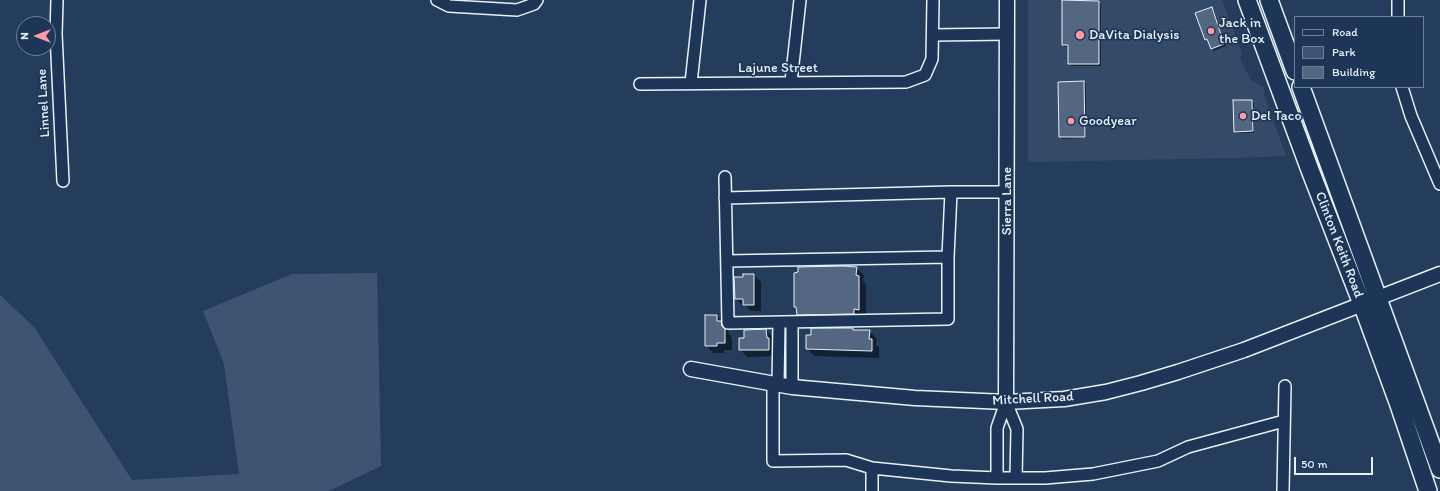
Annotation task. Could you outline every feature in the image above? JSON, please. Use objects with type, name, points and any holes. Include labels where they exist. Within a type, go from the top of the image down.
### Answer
[{"type":"main road","name":"Clinton Keith Road","points":[[1247,0],[1310,170],[1362,304],[1399,405],[1428,491]]},
{"type":"main road","points":[[1269,0],[1294,68]]},
{"type":"main road","name":"Clinton Keith Road","points":[[1301,88],[1440,469]]},
{"type":"street","name":"Linnel Lane","points":[[57,0],[56,34],[63,181]]},
{"type":"street","points":[[437,0],[449,6],[517,10],[534,4],[537,0]]},
{"type":"street","points":[[690,83],[700,0]]},
{"type":"street","points":[[791,82],[800,0]]},
{"type":"street","points":[[933,0],[933,35],[1007,34]]},
{"type":"street","name":"Sierra Lane","points":[[1006,402],[1007,0]]},
{"type":"street","points":[[1398,0],[1398,16]]},
{"type":"street","name":"Lajune Street","points":[[640,84],[906,82],[925,75],[932,59],[933,35]]},
{"type":"street","points":[[1402,88],[1411,116],[1440,184]]},
{"type":"street","points":[[725,177],[728,324],[948,319],[948,257],[951,192]]},
{"type":"street","points":[[725,198],[1007,192]]},
{"type":"street","points":[[727,261],[948,257]]},
{"type":"street","name":"Mitchell Road","points":[[691,369],[781,385],[915,398],[1006,402],[1064,399],[1106,392],[1178,372],[1244,350],[1440,274]]},
{"type":"street","points":[[792,322],[781,385],[773,461],[846,460],[872,468],[951,476],[1045,478],[1093,474],[1158,461],[1188,447],[1284,421]]},
{"type":"street","points":[[779,323],[781,385]]},
{"type":"street","points":[[1284,491],[1285,386]]},
{"type":"street","points":[[1006,402],[1017,429],[1016,478]]},
{"type":"street","points":[[997,478],[997,428],[1006,402]]},
{"type":"street","points":[[872,468],[872,491]]},
{"type":"shaded area","points":[[1028,0],[1222,0],[1242,53],[1240,59],[1251,80],[1264,87],[1264,94],[1286,156],[1028,162]]},
{"type":"green space","points":[[377,273],[381,466],[329,491],[0,491],[0,295],[34,327],[132,480],[239,474],[224,364],[203,311],[292,274]]},
{"type":"building","points":[[1062,0],[1099,1],[1099,64],[1068,64],[1068,45],[1062,45]]},
{"type":"building","name":"Jack in the Box","points":[[1212,7],[1224,44],[1211,49],[1207,39],[1205,40],[1195,13]]},
{"type":"building","points":[[1084,81],[1085,137],[1059,137],[1058,82]]},
{"type":"building","name":"Del Taco","points":[[1233,100],[1252,100],[1253,131],[1234,132]]},
{"type":"building","points":[[798,267],[857,267],[856,275],[859,276],[859,310],[854,309],[854,314],[797,315],[796,307],[794,307],[794,273],[798,272]]},
{"type":"building","points":[[743,274],[754,274],[754,305],[743,305],[743,299],[735,299],[734,277],[743,277]]},
{"type":"building","points":[[705,315],[717,315],[717,321],[721,321],[722,326],[725,329],[725,343],[717,343],[717,346],[705,346]]},
{"type":"building","points":[[811,328],[853,328],[853,330],[870,330],[869,339],[872,339],[872,351],[806,349],[806,335],[811,335]]},
{"type":"building","points":[[766,329],[767,338],[769,338],[769,350],[739,350],[739,338],[744,338],[744,330]]},
{"type":"place","name":"Jack in the Box","points":[[1211,31]]},
{"type":"place","name":"DaVita Dialysis","points":[[1080,35]]},
{"type":"place","name":"Del Taco","points":[[1243,116]]},
{"type":"place","name":"Goodyear","points":[[1071,121]]}]
